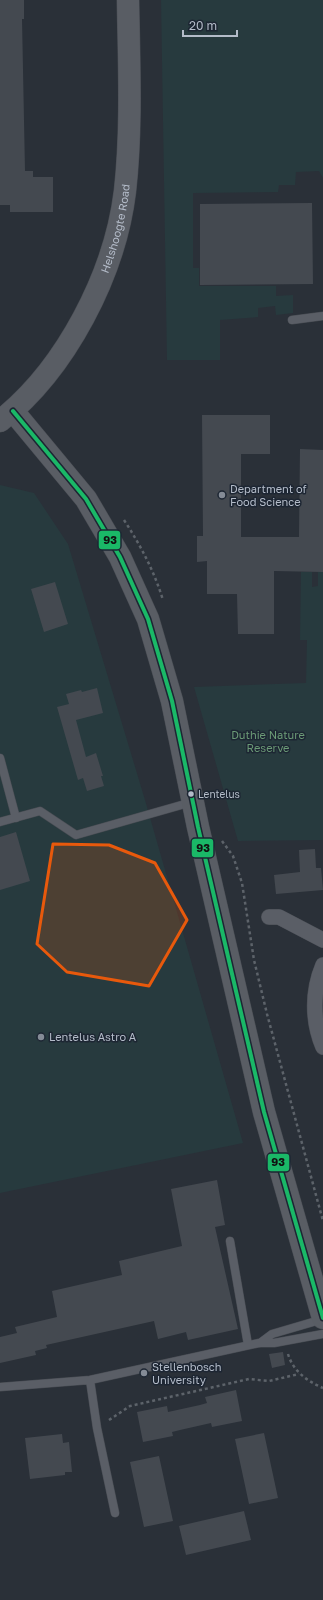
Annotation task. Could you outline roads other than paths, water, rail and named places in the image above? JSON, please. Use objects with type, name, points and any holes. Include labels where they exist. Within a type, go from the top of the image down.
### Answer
[{"type":"street","name":"Helshoogte Road","points":[[6,416],[48,374],[67,346],[86,312],[105,270],[117,229],[125,192],[128,152],[128,0]]},
{"type":"street","points":[[6,416],[86,499],[120,557],[148,619],[172,700],[193,802],[264,1112],[323,1319]]},
{"type":"street","points":[[269,917],[280,917],[323,940]]},
{"type":"street","points":[[323,965],[319,974],[314,1002],[316,1024],[323,1047]]},
{"type":"lane","points":[[292,320],[323,316]]},
{"type":"lane","points":[[0,758],[16,818]]},
{"type":"lane","points":[[0,822],[40,811],[76,835],[193,802]]},
{"type":"lane","points":[[230,1241],[248,1346]]},
{"type":"lane","points":[[259,1343],[272,1334],[323,1319]]},
{"type":"lane","points":[[0,1387],[90,1380],[259,1343],[274,1343],[323,1334]]},
{"type":"lane","points":[[90,1380],[97,1428],[115,1513]]},
{"type":"place","name":"Department of Food Science","points":[[222,495]]},
{"type":"place","name":"Lentelus","points":[[191,794]]},
{"type":"place","name":"Lentelus Astro A","points":[[41,1037]]},
{"type":"place","name":"Stellenbosch University","points":[[144,1373]]},
{"type":"park label","name":"Duthie Nature Reserve","points":[[268,741]]}]
